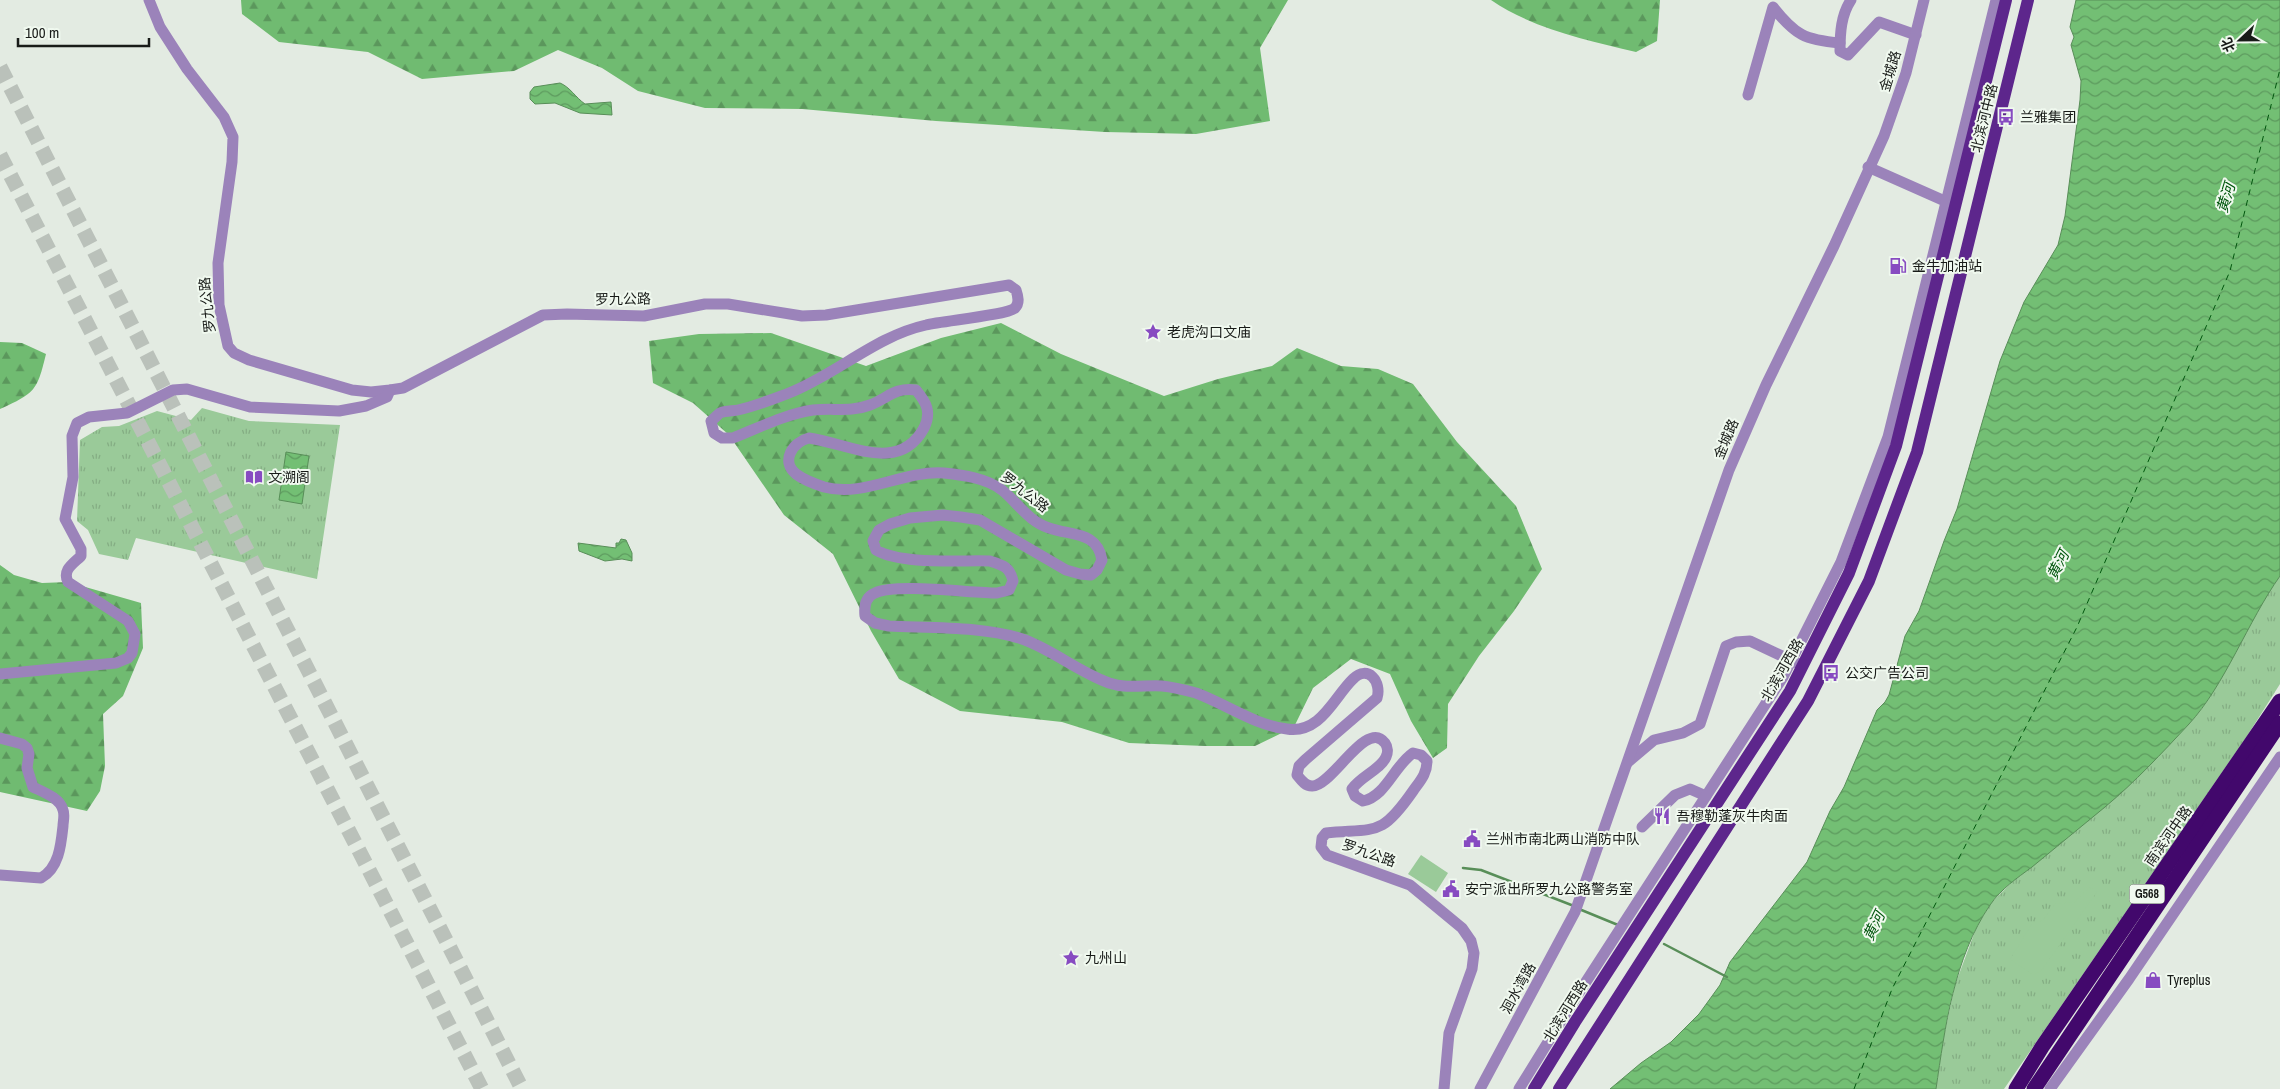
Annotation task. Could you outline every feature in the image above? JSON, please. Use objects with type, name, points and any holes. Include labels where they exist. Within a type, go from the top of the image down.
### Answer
[{"type":"highway","name":"南滨河中路","points":[[2016,1089],[2042,1046],[2280,701]]},
{"type":"highway","name":"G568","points":[[2034,1089],[2280,724]]},
{"type":"main road","name":"北滨河中路","points":[[1949,216],[2006,0]]},
{"type":"main road","name":"北滨河中路","points":[[1559,1089],[1808,702],[1865,590],[1917,452],[2028,0]]},
{"type":"main road","name":"北滨河西路","points":[[1534,1089],[1575,1022],[1790,690],[1797,664],[1849,573],[1896,446],[1949,216]]},
{"type":"street","name":"罗九公路","points":[[148,0],[160,27],[187,69],[224,117],[233,137],[232,162],[218,263],[219,305],[228,346],[234,353],[249,360],[352,390],[371,392],[403,388],[524,324],[544,316],[567,314],[644,316],[705,304],[728,304],[810,316],[1009,285],[1016,290],[1019,300],[1015,308],[1008,312],[960,318],[924,325],[901,332],[876,344],[827,376],[764,402],[720,413],[711,421],[714,433],[722,438],[733,438],[796,414],[813,410],[853,409],[870,405],[904,388],[916,390],[926,402],[929,412],[919,436],[906,449],[889,454],[873,453],[830,441],[809,438],[799,441],[791,449],[789,463],[795,473],[825,487],[844,489],[870,487],[908,477],[929,474],[971,478],[988,482],[1002,490],[1034,521],[1049,528],[1083,536],[1095,542],[1100,551],[1102,560],[1097,570],[1091,575],[1080,574],[1066,570],[980,520],[943,515],[910,518],[890,524],[879,530],[873,540],[876,550],[886,556],[990,561],[1003,565],[1011,572],[1013,581],[1009,590],[997,593],[920,590],[876,592],[864,606],[865,616],[875,623],[889,626],[1001,633],[1025,640],[1111,683],[1129,687],[1162,686],[1196,694],[1255,720],[1277,728],[1292,730],[1321,718],[1331,709],[1354,677],[1363,674],[1371,675],[1378,682],[1379,689],[1376,698],[1305,760],[1299,766],[1297,775],[1302,783],[1312,786],[1322,783],[1361,743],[1371,738],[1379,738],[1385,743],[1388,750],[1386,758],[1379,766],[1358,780],[1352,789],[1355,796],[1363,801],[1372,799],[1404,759],[1413,753],[1421,755],[1427,761],[1427,771],[1396,815],[1386,824],[1370,830],[1326,832],[1322,838],[1321,847],[1327,854],[1396,878],[1410,885],[1462,928],[1471,941],[1474,953],[1472,969],[1449,1033],[1444,1089]]},
{"type":"street","points":[[1850,0],[1844,10],[1840,43],[1840,51],[1848,56],[1879,22],[1916,36]]},
{"type":"street","name":"金城路","points":[[1579,900],[1729,470],[1766,385],[1834,246],[1868,167],[1884,136],[1900,94],[1924,0]]},
{"type":"street","points":[[1949,216],[1947,202],[1996,0]]},
{"type":"street","points":[[1748,95],[1773,7],[1797,33],[1816,41],[1840,43]]},
{"type":"street","points":[[1868,167],[1947,202]]},
{"type":"street","points":[[0,674],[116,663],[128,658],[132,653],[135,634],[128,621],[68,582],[65,576],[67,570],[81,556],[82,550],[65,519],[73,476],[72,436],[77,423],[89,417],[127,412],[173,390],[187,389],[250,407],[339,411],[366,406],[387,397],[390,390]]},
{"type":"street","points":[[1519,1089],[1706,796],[1797,664],[1750,641],[1736,642],[1726,646],[1700,724],[1683,734],[1654,740],[1627,763]]},
{"type":"street","points":[[0,738],[22,744],[27,748],[29,754],[28,768],[33,787],[56,800],[64,811],[60,849],[56,862],[46,875],[40,878],[0,876]]},
{"type":"street","points":[[2050,1089],[2280,757]]},
{"type":"street","points":[[1642,827],[1674,795],[1690,789],[1706,796]]},
{"type":"street","name":"洄水湾路","points":[[1480,1089],[1575,912],[1579,900]]},
{"type":"green space","points":[[241,0],[1288,0],[1260,48],[1270,121],[1196,134],[1105,132],[936,121],[802,109],[705,108],[638,91],[602,68],[558,50],[514,71],[422,79],[368,52],[279,42],[242,14]]},
{"type":"green space","points":[[1491,0],[1660,0],[1657,41],[1636,52],[1599,43],[1524,19]]},
{"type":"green space","points":[[1001,323],[1061,354],[1164,396],[1218,379],[1272,366],[1297,348],[1341,366],[1378,369],[1413,384],[1457,442],[1516,506],[1542,569],[1514,611],[1479,656],[1448,704],[1447,748],[1433,758],[1411,721],[1390,674],[1351,659],[1313,688],[1294,727],[1255,746],[1129,743],[1062,722],[960,711],[899,679],[871,631],[833,554],[784,515],[729,435],[693,403],[653,383],[649,341],[699,334],[771,333],[866,366],[941,338]]},
{"type":"green space","points":[[0,342],[22,343],[46,354],[40,376],[33,389],[21,399],[0,409]]},
{"type":"green space","points":[[202,408],[249,421],[340,425],[317,579],[136,538],[128,560],[99,554],[88,530],[77,521],[80,440],[102,427],[119,426],[157,411],[191,420]]},
{"type":"green space","points":[[0,565],[14,575],[42,583],[68,582],[141,603],[143,648],[123,696],[103,714],[105,766],[100,791],[87,811],[0,792]]},
{"type":"green space","points":[[2280,576],[2280,684],[2247,736],[2004,1089],[1936,1089],[1943,1041],[1955,985],[1977,926],[1991,903],[2011,883],[2133,782],[2189,724],[2203,707],[2267,595]]},
{"type":"green space","points":[[1421,855],[1448,873],[1436,892],[1408,874]]},
{"type":"green space","points":[[2089,887],[2097,892],[2041,971],[2033,975],[2010,959],[2032,924],[2043,920],[2055,904],[2075,902]]},
{"type":"water","name":"黄河","points":[[2076,0],[2280,0],[2280,576],[2257,613],[2214,691],[2189,724],[2127,788],[2010,884],[1990,905],[1978,926],[1959,970],[1943,1042],[1936,1089],[1610,1089],[1641,1063],[1671,1042],[1699,1014],[1720,985],[1730,962],[1807,862],[1830,811],[1844,787],[1877,710],[1889,695],[1905,636],[1919,611],[1957,509],[2000,361],[2024,302],[2058,245],[2065,216],[2080,100],[2081,81],[2071,45],[2074,37],[2070,27]]},
{"type":"water","points":[[560,83],[585,104],[611,102],[612,115],[580,113],[555,103],[535,104],[530,99],[530,92],[534,87]]},
{"type":"water","points":[[286,452],[309,456],[302,504],[279,500]]},
{"type":"water","points":[[621,539],[626,540],[632,553],[632,561],[622,559],[605,561],[579,551],[578,543],[616,548],[616,543],[619,543]]},
{"type":"waterway","points":[[1463,868],[1481,870],[1574,906]]},
{"type":"waterway","points":[[1579,909],[1618,925]]},
{"type":"waterway","points":[[1664,944],[1727,977]]},
{"type":"ferry route","points":[[1854,1089],[1892,989],[2077,627],[2230,271],[2280,69]]},
{"type":"tunnel","points":[[0,67],[522,1089]]},
{"type":"tunnel","points":[[0,155],[482,1089]]},
{"type":"place","name":"兰雅集团","points":[[2006,117]]},
{"type":"place","name":"金牛加油站","points":[[1898,266]]},
{"type":"place","name":"老虎沟口文庙","points":[[1153,332]]},
{"type":"place","name":"文溯阁","points":[[254,477]]},
{"type":"place","name":"公交广告公司","points":[[1831,673]]},
{"type":"place","name":"吾穆勒蓬灰牛肉面","points":[[1662,816]]},
{"type":"place","name":"兰州市南北两山消防中队","points":[[1472,839]]},
{"type":"place","name":"安宁派出所罗九公路警务室","points":[[1451,889]]},
{"type":"place","name":"九州山","points":[[1071,958]]},
{"type":"place","name":"Tyreplus","points":[[2153,980]]}]
